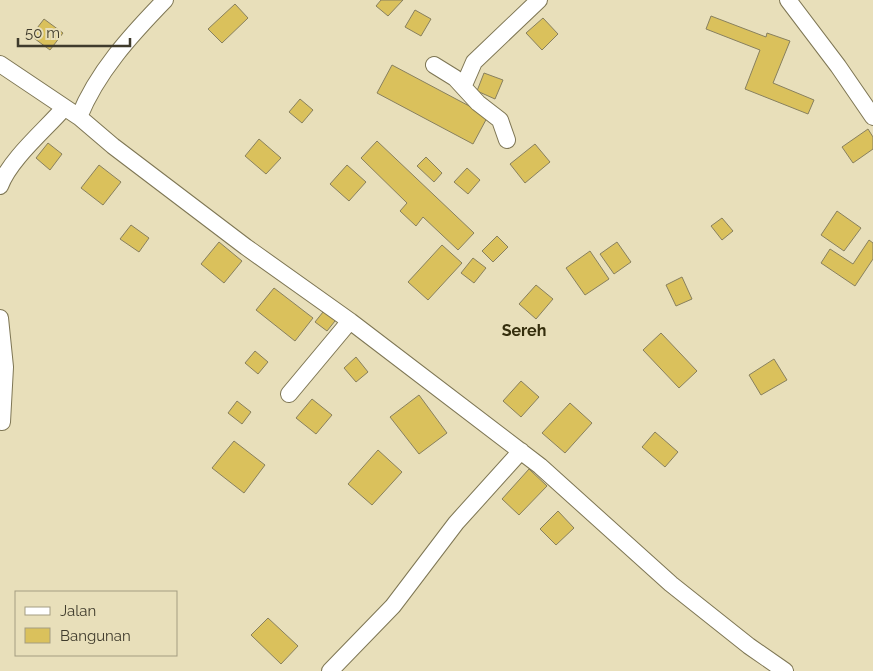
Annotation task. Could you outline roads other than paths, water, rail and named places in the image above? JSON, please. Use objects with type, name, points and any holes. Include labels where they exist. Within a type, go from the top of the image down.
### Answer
[{"type":"street","points":[[79,117],[86,100],[102,73],[165,0]]},
{"type":"street","points":[[464,85],[474,62],[539,0]]},
{"type":"street","points":[[788,0],[838,66],[873,117]]},
{"type":"street","points":[[0,64],[79,117],[113,146],[246,247],[350,321],[521,451],[598,516],[671,584],[785,671]]},
{"type":"street","points":[[434,66],[464,85],[478,103],[500,120],[507,140]]},
{"type":"street","points":[[0,186],[18,159],[64,108]]},
{"type":"street","points":[[0,318],[5,367],[2,422]]},
{"type":"street","points":[[289,394],[350,321]]},
{"type":"street","points":[[330,671],[393,606],[456,523],[521,451]]},
{"type":"district","name":"Sereh","points":[[524,330]]}]
